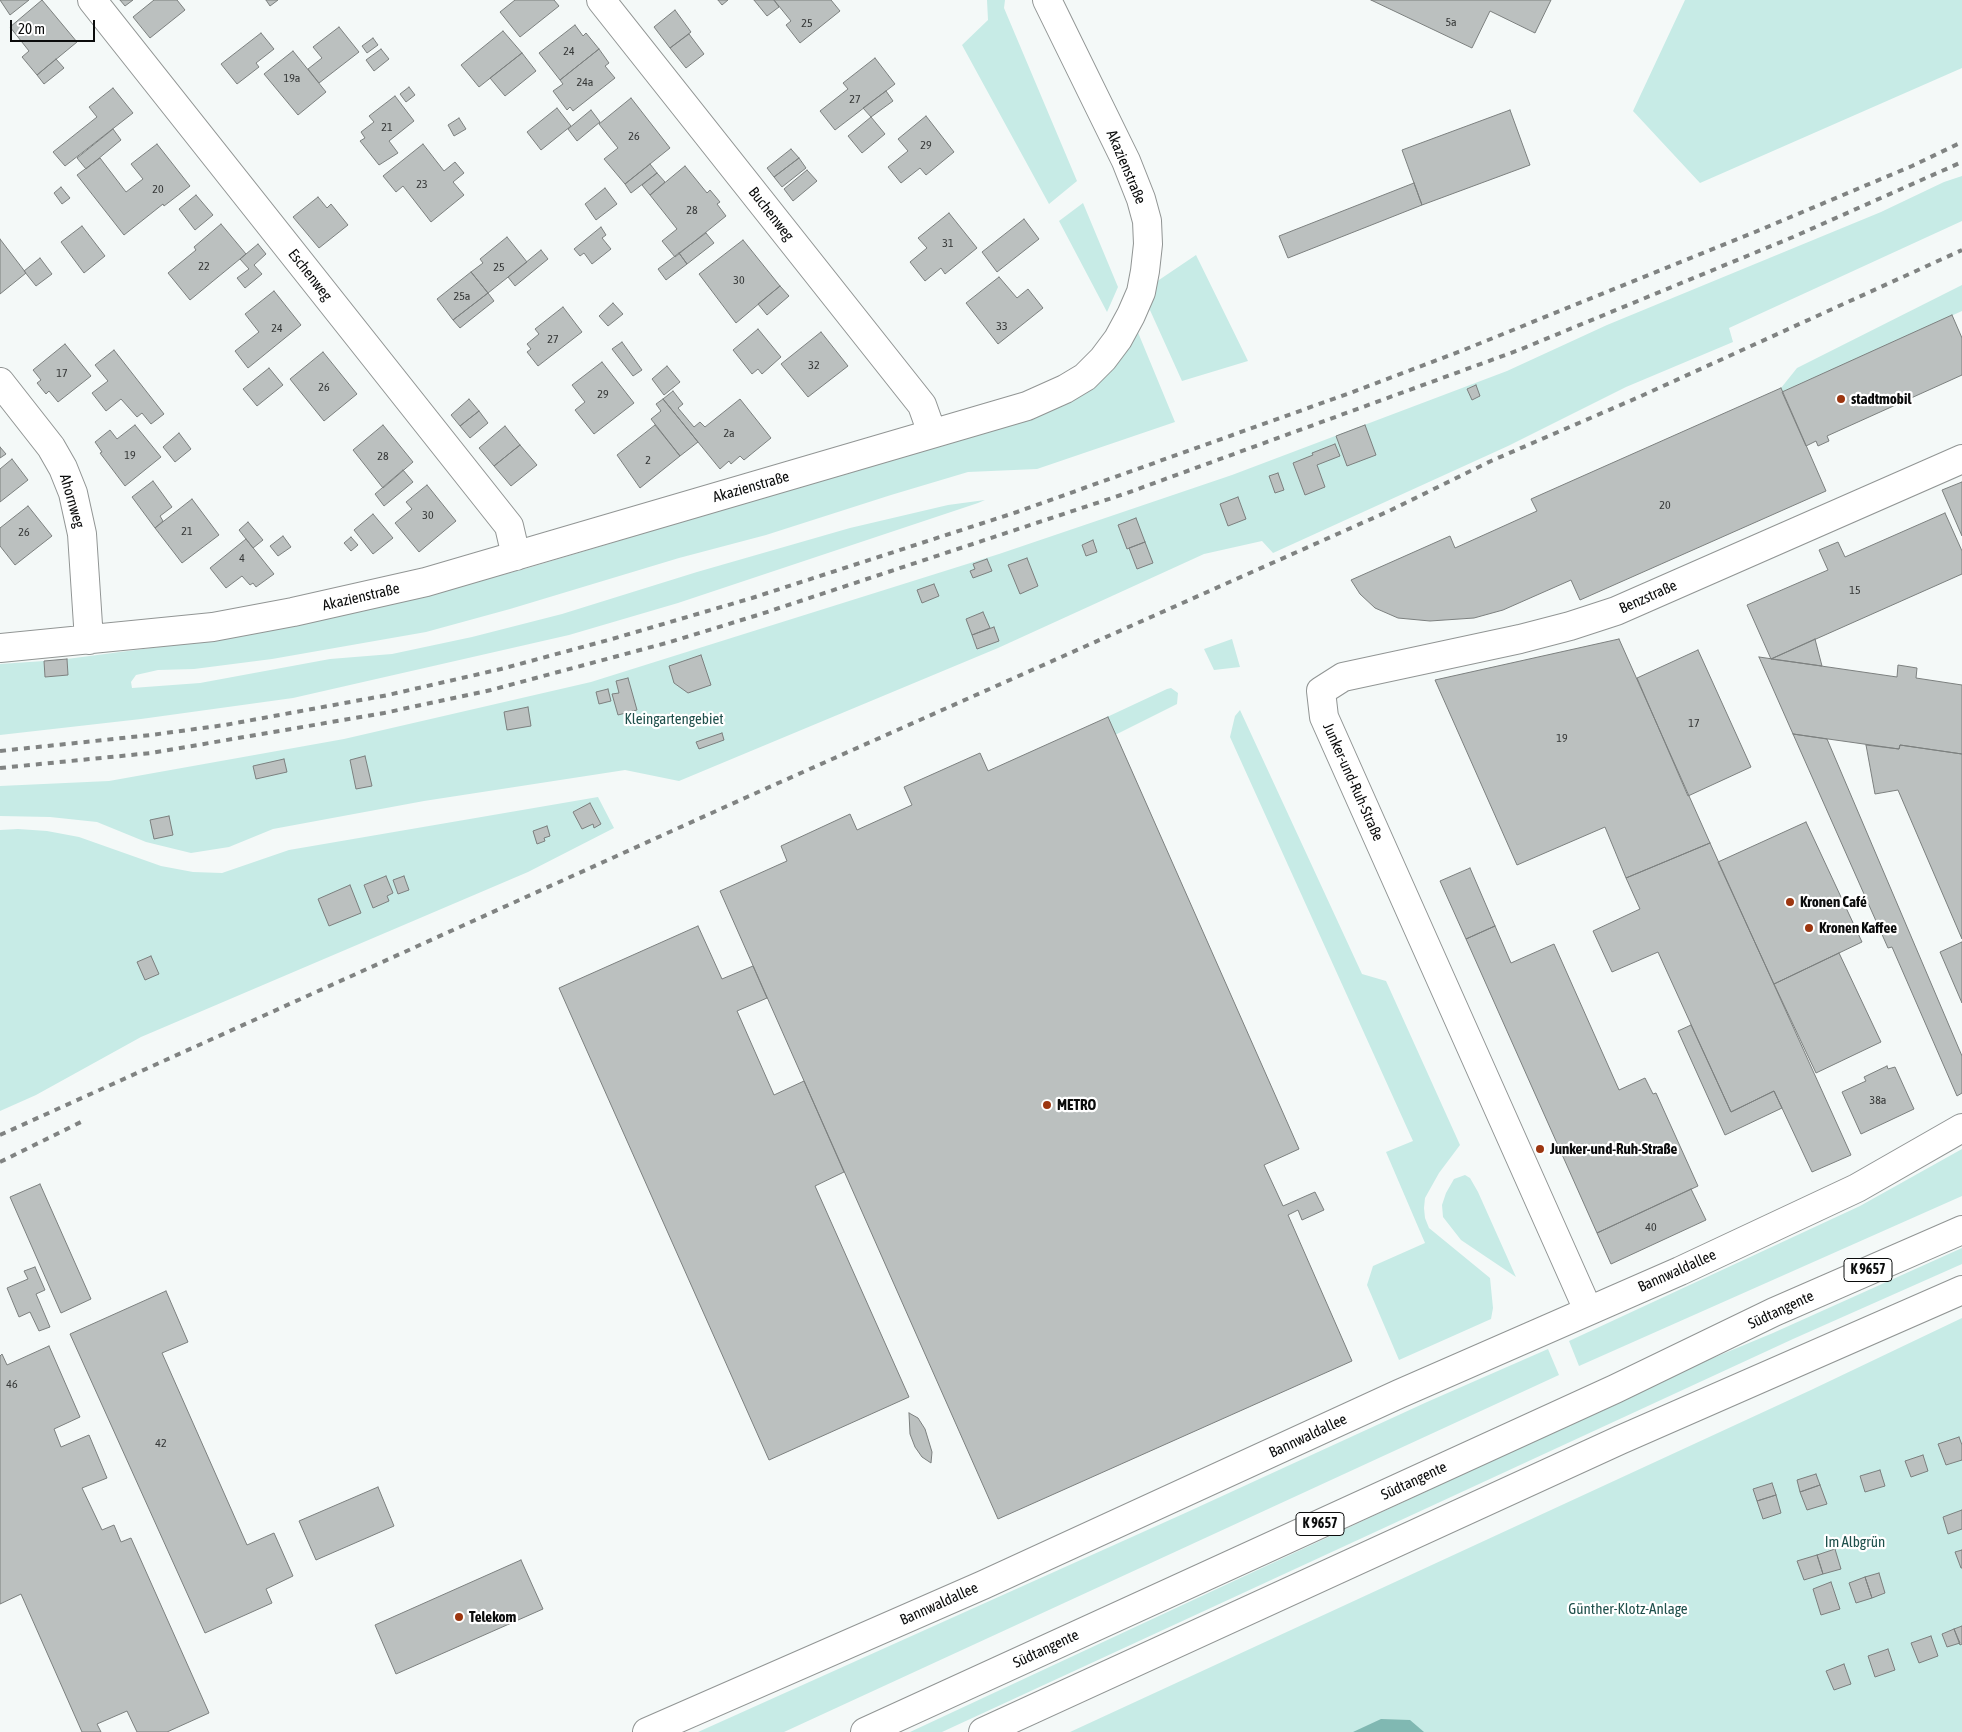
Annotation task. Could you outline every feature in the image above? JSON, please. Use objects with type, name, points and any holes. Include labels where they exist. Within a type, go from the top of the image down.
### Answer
[{"type":"main road","name":"Eschenweg","points":[[92,0],[509,526],[516,556]]},
{"type":"main road","name":"Buchenweg","points":[[602,0],[922,405],[932,433]]},
{"type":"main road","name":"Akazienstraße","points":[[0,648],[213,626],[293,612],[426,582],[1035,403],[1065,390],[1085,377],[1103,359],[1118,339],[1131,316],[1141,292],[1146,270],[1147,221],[1141,199],[1126,161],[1047,0]]},
{"type":"main road","name":"Ahornweg","points":[[0,382],[51,447],[63,468],[73,493],[82,534],[89,640]]},
{"type":"main road","name":"Benzstraße","points":[[1321,691],[1342,677],[1520,639],[1570,626],[1616,611],[1962,459]]},
{"type":"main road","name":"Junker-und-Ruh-Straße","points":[[1321,691],[1324,717],[1588,1310]]},
{"type":"main road","name":"Bannwaldallee","points":[[647,1732],[983,1585],[1399,1394],[1680,1271],[1857,1188],[1962,1128]]},
{"type":"main road","name":"Südtangente","points":[[866,1732],[1615,1389],[1774,1312],[1962,1230]]},
{"type":"main road","points":[[983,1732],[1620,1440],[1962,1290]]},
{"type":"green space","points":[[987,0],[1005,0],[1004,8],[1077,181],[1049,204],[962,45],[988,20]]},
{"type":"green space","points":[[1685,0],[1962,0],[1962,68],[1700,183],[1633,111]]},
{"type":"green space","name":"Kleingartengebiet","points":[[1962,176],[1962,221],[1729,328],[1733,342],[1626,387],[1508,446],[1273,553],[1262,541],[1204,554],[998,648],[679,781],[625,770],[424,801],[273,829],[229,847],[191,853],[146,842],[97,822],[50,817],[0,816],[0,786],[109,781],[344,739],[591,682],[999,554],[1232,475],[1507,371],[1607,325],[1881,212],[1944,182]]},
{"type":"green space","points":[[1083,203],[1118,287],[1107,312],[1059,221]]},
{"type":"green space","points":[[1196,255],[1248,361],[1182,381],[1149,308],[1156,282]]},
{"type":"green space","points":[[1962,285],[1962,311],[1782,392],[1781,388],[1797,368]]},
{"type":"green space","points":[[1137,330],[1175,422],[1037,469],[968,472],[766,535],[679,558],[510,609],[426,632],[272,659],[194,669],[158,670],[136,675],[131,682],[132,688],[200,683],[330,659],[392,654],[472,637],[562,614],[697,572],[850,528],[948,505],[985,500],[978,503],[678,603],[569,635],[293,698],[141,719],[0,735],[0,664],[44,661],[45,677],[68,675],[67,659],[196,642],[416,598],[528,568],[1018,421]]},
{"type":"green space","points":[[1232,639],[1240,667],[1214,670],[1204,649]]},
{"type":"green space","points":[[1171,688],[1178,693],[1177,704],[1115,735],[1107,717]]},
{"type":"green space","points":[[1240,710],[1362,974],[1386,981],[1460,1145],[1439,1173],[1425,1198],[1425,1218],[1429,1228],[1490,1278],[1493,1308],[1491,1319],[1399,1360],[1367,1285],[1373,1266],[1425,1243],[1386,1152],[1413,1141],[1230,737],[1235,716]]},
{"type":"green space","points":[[598,797],[614,828],[528,872],[141,1037],[36,1095],[0,1111],[0,830],[47,831],[79,837],[161,866],[193,872],[222,873],[289,850]]},
{"type":"green space","points":[[1962,1149],[1962,1196],[1579,1366],[1569,1341],[1860,1206]]},
{"type":"green space","points":[[1465,1175],[1470,1178],[1478,1192],[1516,1277],[1461,1240],[1443,1217],[1442,1205],[1446,1193],[1454,1179]]},
{"type":"green space","points":[[1962,1248],[1962,1264],[1793,1339],[942,1732],[910,1732],[1708,1360],[1773,1333]]},
{"type":"green space","points":[[1962,1318],[1962,1732],[1070,1732],[1811,1390]]},
{"type":"green space","points":[[1548,1349],[1559,1375],[784,1732],[698,1732],[1427,1402]]},
{"type":"shaded area","points":[[1381,1719],[1410,1720],[1424,1732],[1353,1732]]},
{"type":"building","points":[[0,0],[29,0],[10,15]]},
{"type":"building","points":[[42,0],[77,42],[37,75],[22,57],[29,51],[10,27]]},
{"type":"building","points":[[120,0],[133,0],[125,6]]},
{"type":"building","points":[[154,0],[177,0],[185,10],[150,38],[133,17]]},
{"type":"building","points":[[266,0],[278,0],[270,6]]},
{"type":"building","points":[[515,0],[554,0],[559,6],[520,37],[500,12]]},
{"type":"building","points":[[718,0],[728,0],[722,5]]},
{"type":"building","points":[[754,0],[774,0],[779,7],[767,16]]},
{"type":"building","points":[[774,0],[831,0],[840,11],[800,43],[786,25],[791,21]]},
{"type":"building","points":[[1371,0],[1551,0],[1535,33],[1490,11],[1472,48]]},
{"type":"building","points":[[675,10],[691,32],[670,48],[654,27]]},
{"type":"building","points":[[575,25],[583,36],[586,33],[599,49],[560,80],[539,53]]},
{"type":"building","points":[[339,27],[359,52],[319,83],[308,69],[322,58],[313,47]]},
{"type":"building","points":[[503,31],[522,53],[479,87],[461,65]]},
{"type":"building","points":[[261,33],[274,49],[256,63],[259,67],[237,84],[221,64]]},
{"type":"building","points":[[689,34],[704,54],[686,68],[670,48]]},
{"type":"building","points":[[373,38],[378,45],[367,53],[362,46]]},
{"type":"building","points":[[381,49],[389,59],[374,71],[366,60]]},
{"type":"building","points":[[599,49],[609,63],[605,66],[615,78],[573,111],[570,107],[567,110],[553,91],[563,84],[560,80]]},
{"type":"building","points":[[293,51],[326,92],[298,115],[264,74]]},
{"type":"building","points":[[522,53],[536,71],[505,96],[490,78]]},
{"type":"building","points":[[875,58],[895,84],[835,130],[820,111],[848,89],[843,83]]},
{"type":"building","points":[[56,59],[64,68],[44,84],[37,75]]},
{"type":"building","points":[[409,87],[415,95],[406,102],[400,94]]},
{"type":"building","points":[[113,88],[133,113],[65,166],[53,152],[97,117],[89,107]]},
{"type":"building","points":[[886,91],[893,101],[871,117],[863,108]]},
{"type":"building","points":[[395,96],[414,121],[389,141],[398,153],[379,165],[360,141],[365,138],[361,132],[374,122],[369,116]]},
{"type":"building","points":[[631,98],[670,148],[625,184],[604,159],[618,148],[599,124]]},
{"type":"building","points":[[557,108],[571,126],[541,150],[527,132]]},
{"type":"building","points":[[591,110],[600,122],[577,141],[568,129]]},
{"type":"building","points":[[1510,110],[1530,165],[1422,205],[1402,150]]},
{"type":"building","points":[[926,116],[954,152],[926,175],[920,168],[901,183],[888,167],[908,151],[898,139]]},
{"type":"building","points":[[871,117],[885,134],[862,153],[848,136]]},
{"type":"building","points":[[459,118],[466,129],[454,136],[448,125]]},
{"type":"building","points":[[113,129],[121,140],[86,169],[77,158]]},
{"type":"building","points":[[157,144],[190,186],[164,206],[163,204],[124,235],[77,175],[100,158],[126,192],[143,179],[131,164]]},
{"type":"building","points":[[423,144],[444,171],[455,162],[464,173],[453,182],[464,195],[431,222],[403,186],[396,192],[383,176]]},
{"type":"building","points":[[791,149],[799,158],[774,177],[767,168]]},
{"type":"building","points":[[799,158],[806,168],[782,187],[774,177]]},
{"type":"building","points":[[650,164],[657,173],[631,193],[625,184]]},
{"type":"building","points":[[685,166],[707,193],[710,190],[720,202],[717,204],[726,216],[675,257],[662,241],[677,229],[650,195]]},
{"type":"building","points":[[807,170],[817,181],[793,201],[784,189]]},
{"type":"building","points":[[657,173],[665,182],[650,195],[642,185]]},
{"type":"building","points":[[1414,183],[1422,205],[1288,258],[1279,236]]},
{"type":"building","points":[[61,187],[70,198],[62,204],[54,193]]},
{"type":"building","points":[[605,188],[617,204],[596,220],[585,204]]},
{"type":"building","points":[[196,195],[213,215],[195,230],[179,209]]},
{"type":"building","points":[[318,197],[327,208],[331,204],[348,225],[319,248],[293,217]]},
{"type":"building","points":[[949,213],[977,248],[945,274],[941,268],[925,281],[910,262],[927,248],[918,238]]},
{"type":"building","points":[[1024,219],[1039,239],[997,272],[982,252]]},
{"type":"building","points":[[221,224],[246,254],[190,300],[168,273],[196,250],[194,247]]},
{"type":"building","points":[[82,226],[105,256],[84,273],[61,242]]},
{"type":"building","points":[[601,227],[606,235],[602,238],[611,249],[592,264],[584,253],[580,256],[574,249]]},
{"type":"building","points":[[706,233],[714,243],[687,264],[679,253]]},
{"type":"building","points":[[507,237],[527,262],[488,293],[471,272],[483,263],[480,259]]},
{"type":"building","points":[[0,239],[26,273],[0,294]]},
{"type":"building","points":[[743,240],[780,286],[736,323],[699,274]]},
{"type":"building","points":[[258,244],[266,254],[254,265],[262,274],[245,288],[237,278],[249,269],[240,259]]},
{"type":"building","points":[[541,250],[548,259],[515,286],[508,277]]},
{"type":"building","points":[[679,253],[687,264],[666,280],[658,269]]},
{"type":"building","points":[[40,258],[52,274],[36,286],[24,271]]},
{"type":"building","points":[[471,272],[488,293],[453,320],[437,299]]},
{"type":"building","points":[[999,277],[1017,298],[1028,289],[1043,308],[998,344],[966,303]]},
{"type":"building","points":[[780,286],[789,296],[767,315],[758,304]]},
{"type":"building","points":[[274,291],[301,325],[248,368],[235,351],[259,332],[245,314]]},
{"type":"building","points":[[488,293],[494,301],[460,328],[453,320]]},
{"type":"building","points":[[613,303],[623,314],[608,326],[599,316]]},
{"type":"building","points":[[563,307],[582,332],[538,366],[527,352],[531,349],[527,344],[539,334],[535,329]]},
{"type":"building","points":[[1952,315],[1962,338],[1962,375],[1827,436],[1829,441],[1818,446],[1816,441],[1806,446],[1782,392]]},
{"type":"building","points":[[758,329],[781,357],[762,374],[758,369],[752,374],[733,350]]},
{"type":"building","points":[[821,332],[848,366],[808,397],[781,364]]},
{"type":"building","points":[[622,342],[642,370],[633,376],[612,349]]},
{"type":"building","points":[[65,344],[91,376],[58,402],[49,391],[46,394],[37,383],[41,380],[33,370]]},
{"type":"building","points":[[114,350],[164,414],[151,424],[142,413],[137,417],[121,399],[106,411],[92,393],[108,381],[95,365]]},
{"type":"building","points":[[323,352],[357,394],[324,421],[290,379]]},
{"type":"building","points":[[602,362],[634,403],[594,434],[575,410],[585,402],[572,385]]},
{"type":"building","points":[[667,366],[680,382],[664,395],[652,379]]},
{"type":"building","points":[[269,368],[283,385],[257,406],[243,389]]},
{"type":"building","points":[[1476,385],[1480,396],[1472,400],[1467,389]]},
{"type":"building","points":[[1781,388],[1826,491],[1580,600],[1571,580],[1503,610],[1474,618],[1430,621],[1398,618],[1375,608],[1360,594],[1351,580],[1450,536],[1455,548],[1537,511],[1531,499]]},
{"type":"building","points":[[673,391],[683,404],[678,408],[694,427],[700,422],[705,427],[740,399],[771,438],[744,460],[740,456],[731,464],[729,461],[720,469],[663,399]]},
{"type":"building","points":[[469,399],[479,411],[460,426],[451,415]]},
{"type":"building","points":[[663,399],[698,442],[680,456],[651,419],[661,411],[656,404]]},
{"type":"building","points":[[479,411],[488,423],[470,438],[460,426]]},
{"type":"building","points":[[135,425],[161,457],[125,486],[100,453],[102,452],[95,442],[110,430],[117,439]]},
{"type":"building","points":[[383,425],[413,462],[383,488],[353,450]]},
{"type":"building","points":[[655,425],[680,456],[640,488],[617,455]]},
{"type":"building","points":[[1365,425],[1376,455],[1347,466],[1336,436]]},
{"type":"building","points":[[505,426],[520,445],[494,466],[479,448]]},
{"type":"building","points":[[179,433],[191,449],[175,462],[163,447]]},
{"type":"building","points":[[1335,444],[1340,456],[1317,465],[1325,487],[1305,495],[1293,463]]},
{"type":"building","points":[[520,445],[537,465],[511,486],[494,466]]},
{"type":"building","points":[[0,447],[6,454],[0,458]]},
{"type":"building","points":[[12,459],[28,480],[0,502],[0,469]]},
{"type":"building","points":[[403,470],[413,482],[384,506],[375,494]]},
{"type":"building","points":[[1278,473],[1284,490],[1275,493],[1269,476]]},
{"type":"building","points":[[153,481],[172,507],[160,516],[163,521],[155,528],[132,497]]},
{"type":"building","points":[[1962,482],[1962,536],[1942,490]]},
{"type":"building","points":[[427,485],[456,521],[419,552],[395,523],[412,509],[406,502]]},
{"type":"building","points":[[1238,497],[1246,519],[1228,526],[1220,504]]},
{"type":"building","points":[[192,499],[219,535],[182,563],[155,528]]},
{"type":"building","points":[[28,506],[52,536],[15,565],[0,546],[0,528]]},
{"type":"building","points":[[1945,513],[1962,551],[1962,574],[1771,659],[1747,605],[1828,570],[1819,550],[1838,542],[1845,557]]},
{"type":"building","points":[[373,514],[393,538],[373,554],[354,530]]},
{"type":"building","points":[[1136,518],[1145,542],[1127,549],[1118,525]]},
{"type":"building","points":[[248,522],[263,540],[253,548],[239,530]]},
{"type":"building","points":[[283,536],[291,547],[278,556],[270,546]]},
{"type":"building","points":[[351,537],[358,545],[351,551],[344,543]]},
{"type":"building","points":[[246,539],[274,574],[256,587],[253,583],[250,585],[242,576],[226,588],[210,568]]},
{"type":"building","points":[[1093,540],[1097,552],[1086,556],[1082,545]]},
{"type":"building","points":[[1145,542],[1153,563],[1137,569],[1129,548]]},
{"type":"building","points":[[1027,558],[1038,586],[1020,594],[1008,565]]},
{"type":"building","points":[[987,559],[992,571],[973,578],[970,571],[975,569],[973,564]]},
{"type":"building","points":[[934,584],[939,596],[922,603],[917,590]]},
{"type":"building","points":[[983,612],[990,628],[972,635],[966,619]]},
{"type":"building","points":[[994,627],[999,641],[977,649],[972,635]]},
{"type":"building","points":[[1619,639],[1710,843],[1626,878],[1605,827],[1517,865],[1435,680]]},
{"type":"building","points":[[1815,639],[1822,666],[1771,659]]},
{"type":"building","points":[[1698,650],[1751,767],[1688,796],[1637,678]]},
{"type":"building","points":[[701,655],[711,685],[688,693],[674,683],[669,666]]},
{"type":"building","points":[[1759,657],[1897,677],[1898,665],[1917,668],[1916,678],[1962,685],[1962,754],[1900,745],[1899,749],[1793,734]]},
{"type":"building","points":[[67,659],[68,675],[45,677],[44,661]]},
{"type":"building","points":[[628,678],[637,710],[618,715],[612,694],[619,693],[616,681]]},
{"type":"building","points":[[608,689],[611,701],[599,704],[596,692]]},
{"type":"building","points":[[528,707],[531,726],[507,730],[504,712]]},
{"type":"building","name":"METRO","points":[[1108,717],[1299,1149],[1264,1165],[1283,1206],[1315,1192],[1324,1210],[1302,1220],[1298,1210],[1288,1215],[1352,1361],[998,1519],[720,891],[787,861],[781,846],[850,814],[857,830],[912,805],[904,787],[980,753],[988,771]]},
{"type":"building","points":[[722,733],[724,740],[699,749],[696,742]]},
{"type":"building","points":[[1793,734],[1827,739],[1962,1056],[1962,1093],[1957,1096],[1892,947],[1888,948]]},
{"type":"building","points":[[1866,745],[1899,749],[1900,745],[1962,754],[1962,939],[1898,790],[1875,794]]},
{"type":"building","points":[[365,756],[372,786],[356,789],[350,760]]},
{"type":"building","points":[[284,759],[287,772],[256,779],[253,766]]},
{"type":"building","points":[[590,803],[601,824],[594,828],[593,824],[582,829],[573,812]]},
{"type":"building","points":[[169,816],[173,835],[154,839],[150,820]]},
{"type":"building","name":"Kronen Café","points":[[1806,822],[1862,942],[1774,984],[1718,862]]},
{"type":"building","points":[[547,826],[550,836],[544,838],[545,841],[537,844],[533,831]]},
{"type":"building","points":[[1710,843],[1851,1155],[1812,1172],[1774,1091],[1731,1112],[1658,952],[1612,972],[1593,931],[1640,909],[1626,878]]},
{"type":"building","points":[[1470,868],[1495,926],[1466,939],[1440,881]]},
{"type":"building","points":[[386,876],[393,893],[387,896],[389,901],[373,908],[364,885]]},
{"type":"building","points":[[404,876],[409,890],[398,894],[393,880]]},
{"type":"building","points":[[350,885],[361,913],[329,926],[318,899]]},
{"type":"building","points":[[698,926],[722,979],[753,966],[767,998],[737,1011],[774,1095],[804,1081],[844,1172],[815,1186],[909,1397],[769,1460],[559,988]]},
{"type":"building","points":[[1495,926],[1511,963],[1554,944],[1619,1090],[1645,1078],[1653,1094],[1656,1093],[1698,1186],[1597,1233],[1466,939]]},
{"type":"building","points":[[1962,942],[1962,1003],[1940,952]]},
{"type":"building","points":[[1839,953],[1881,1042],[1816,1073],[1774,984]]},
{"type":"building","points":[[151,956],[159,974],[145,980],[137,962]]},
{"type":"building","points":[[1691,1025],[1731,1112],[1774,1091],[1782,1108],[1725,1135],[1678,1031]]},
{"type":"building","points":[[1887,1066],[1888,1069],[1895,1067],[1914,1109],[1861,1134],[1842,1092],[1866,1081],[1864,1077]]},
{"type":"building","points":[[40,1184],[91,1299],[61,1313],[10,1197]]},
{"type":"building","points":[[1691,1189],[1706,1220],[1611,1264],[1597,1233]]},
{"type":"building","points":[[35,1267],[45,1290],[36,1294],[50,1327],[39,1331],[30,1312],[19,1317],[7,1288],[28,1279],[24,1271]]},
{"type":"building","points":[[166,1291],[188,1342],[162,1353],[247,1545],[274,1533],[293,1576],[266,1589],[272,1603],[205,1633],[70,1334]]},
{"type":"building","points":[[49,1346],[80,1417],[54,1429],[61,1447],[89,1435],[107,1478],[82,1488],[102,1530],[114,1525],[121,1542],[131,1538],[209,1713],[167,1732],[137,1732],[127,1711],[97,1724],[101,1732],[82,1732],[21,1594],[0,1604],[0,1356],[2,1354],[7,1365]]},
{"type":"building","points":[[909,1413],[918,1418],[925,1429],[932,1452],[931,1463],[922,1457],[915,1447],[910,1434]]},
{"type":"building","points":[[1959,1437],[1962,1445],[1962,1460],[1946,1465],[1938,1444]]},
{"type":"building","points":[[1923,1455],[1928,1471],[1911,1477],[1905,1461]]},
{"type":"building","points":[[1880,1470],[1885,1486],[1865,1492],[1860,1476]]},
{"type":"building","points":[[1816,1474],[1820,1485],[1800,1492],[1797,1480]]},
{"type":"building","points":[[1772,1483],[1776,1495],[1757,1501],[1753,1489]]},
{"type":"building","points":[[1820,1485],[1827,1504],[1807,1510],[1800,1492]]},
{"type":"building","points":[[378,1487],[394,1526],[316,1560],[299,1521]]},
{"type":"building","points":[[1776,1495],[1781,1513],[1763,1519],[1757,1501]]},
{"type":"building","points":[[1962,1510],[1962,1529],[1948,1534],[1943,1517]]},
{"type":"building","points":[[1835,1549],[1841,1569],[1823,1574],[1817,1555]]},
{"type":"building","points":[[1962,1550],[1962,1568],[1961,1568],[1955,1552]]},
{"type":"building","points":[[1817,1555],[1823,1574],[1804,1580],[1797,1561]]},
{"type":"building","name":"Telekom","points":[[521,1560],[543,1609],[396,1674],[375,1625]]},
{"type":"building","points":[[1879,1573],[1885,1593],[1872,1598],[1865,1577]]},
{"type":"building","points":[[1865,1577],[1872,1598],[1856,1603],[1849,1583]]},
{"type":"building","points":[[1831,1582],[1840,1609],[1821,1615],[1813,1589]]},
{"type":"building","points":[[1962,1626],[1962,1644],[1960,1645],[1954,1629]]},
{"type":"building","points":[[1954,1629],[1960,1643],[1947,1647],[1942,1634]]},
{"type":"building","points":[[1931,1636],[1938,1656],[1919,1663],[1911,1643]]},
{"type":"building","points":[[1888,1649],[1895,1670],[1875,1677],[1868,1656]]},
{"type":"building","points":[[1844,1664],[1851,1684],[1834,1690],[1826,1671]]},
{"type":"railway","points":[[0,751],[225,725],[388,695],[501,669],[752,598],[1017,512],[1350,393],[1461,351],[1755,232],[1912,166],[1962,142]]},
{"type":"railway","points":[[0,768],[151,753],[384,713],[491,690],[670,642],[761,614],[1127,493],[1519,350],[1793,237],[1962,162]]},
{"type":"railway","points":[[0,1135],[747,797],[1389,511],[1491,461],[1639,397],[1962,250]]},
{"type":"railway","points":[[0,1162],[81,1122]]},
{"type":"place","name":"stadtmobil","points":[[1841,399]]},
{"type":"place","name":"Kronen Café","points":[[1790,902]]},
{"type":"place","name":"Kronen Kaffee","points":[[1809,928]]},
{"type":"place","name":"METRO","points":[[1047,1105]]},
{"type":"place","name":"Junker-und-Ruh-Straße","points":[[1540,1149]]},
{"type":"place","name":"Telekom","points":[[459,1617]]},
{"type":"park label","name":"Im Albgrün","points":[[1855,1542]]},
{"type":"park label","name":"Günther-Klotz-Anlage","points":[[1628,1609]]}]
